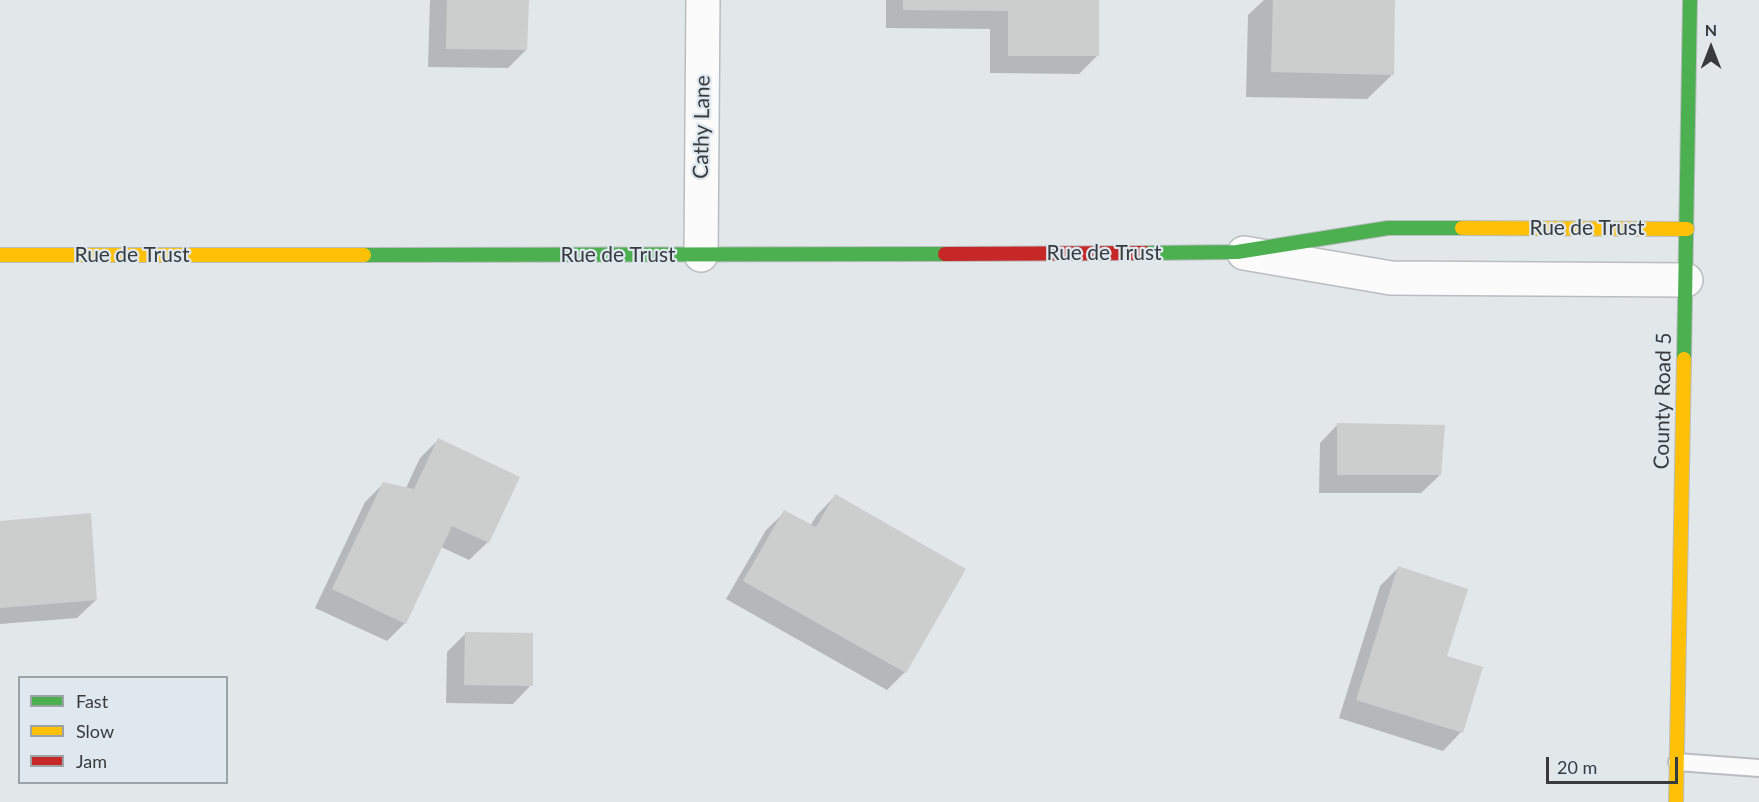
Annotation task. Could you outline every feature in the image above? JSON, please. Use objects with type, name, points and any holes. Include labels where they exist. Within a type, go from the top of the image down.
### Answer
[{"type":"street","name":"Cathy Lane","points":[[701,255],[704,0]]},
{"type":"street","name":"County Road 5","points":[[1677,802],[1690,0]]},
{"type":"street","name":"Rue de Trust","points":[[0,255],[1236,252],[1388,228],[1687,229]]},
{"type":"street","name":"Rue de Trust","points":[[1236,252],[1391,278],[1686,280]]},
{"type":"lane","points":[[1677,762],[1759,768]]},
{"type":"building","points":[[447,0],[529,0],[527,50],[446,49]]},
{"type":"building","points":[[903,0],[1099,0],[1099,56],[1008,56],[1008,11],[903,10]]},
{"type":"building","points":[[1273,0],[1395,0],[1394,75],[1271,72]]},
{"type":"building","points":[[1337,423],[1445,425],[1441,475],[1337,475]]},
{"type":"building","points":[[438,438],[520,477],[489,543],[452,526],[406,624],[332,589],[383,482],[414,489]]},
{"type":"building","points":[[835,494],[966,569],[906,673],[743,581],[784,510],[816,527]]},
{"type":"building","points":[[91,513],[97,600],[0,608],[0,521]]},
{"type":"building","points":[[1398,566],[1468,589],[1447,656],[1483,667],[1463,733],[1356,700]]},
{"type":"building","points":[[465,632],[533,633],[533,686],[464,685]]},
{"type":"traffic: fast","points":[[1684,359],[1690,0]]},
{"type":"traffic: fast","points":[[1145,253],[1237,252],[1388,228],[1462,228]]},
{"type":"traffic: fast","points":[[364,255],[945,254]]},
{"type":"traffic: slow","points":[[1462,228],[1687,229]]},
{"type":"traffic: slow","points":[[0,255],[364,255]]},
{"type":"traffic: slow","points":[[1676,802],[1684,359]]},
{"type":"traffic: jam","points":[[945,254],[1145,253]]}]
